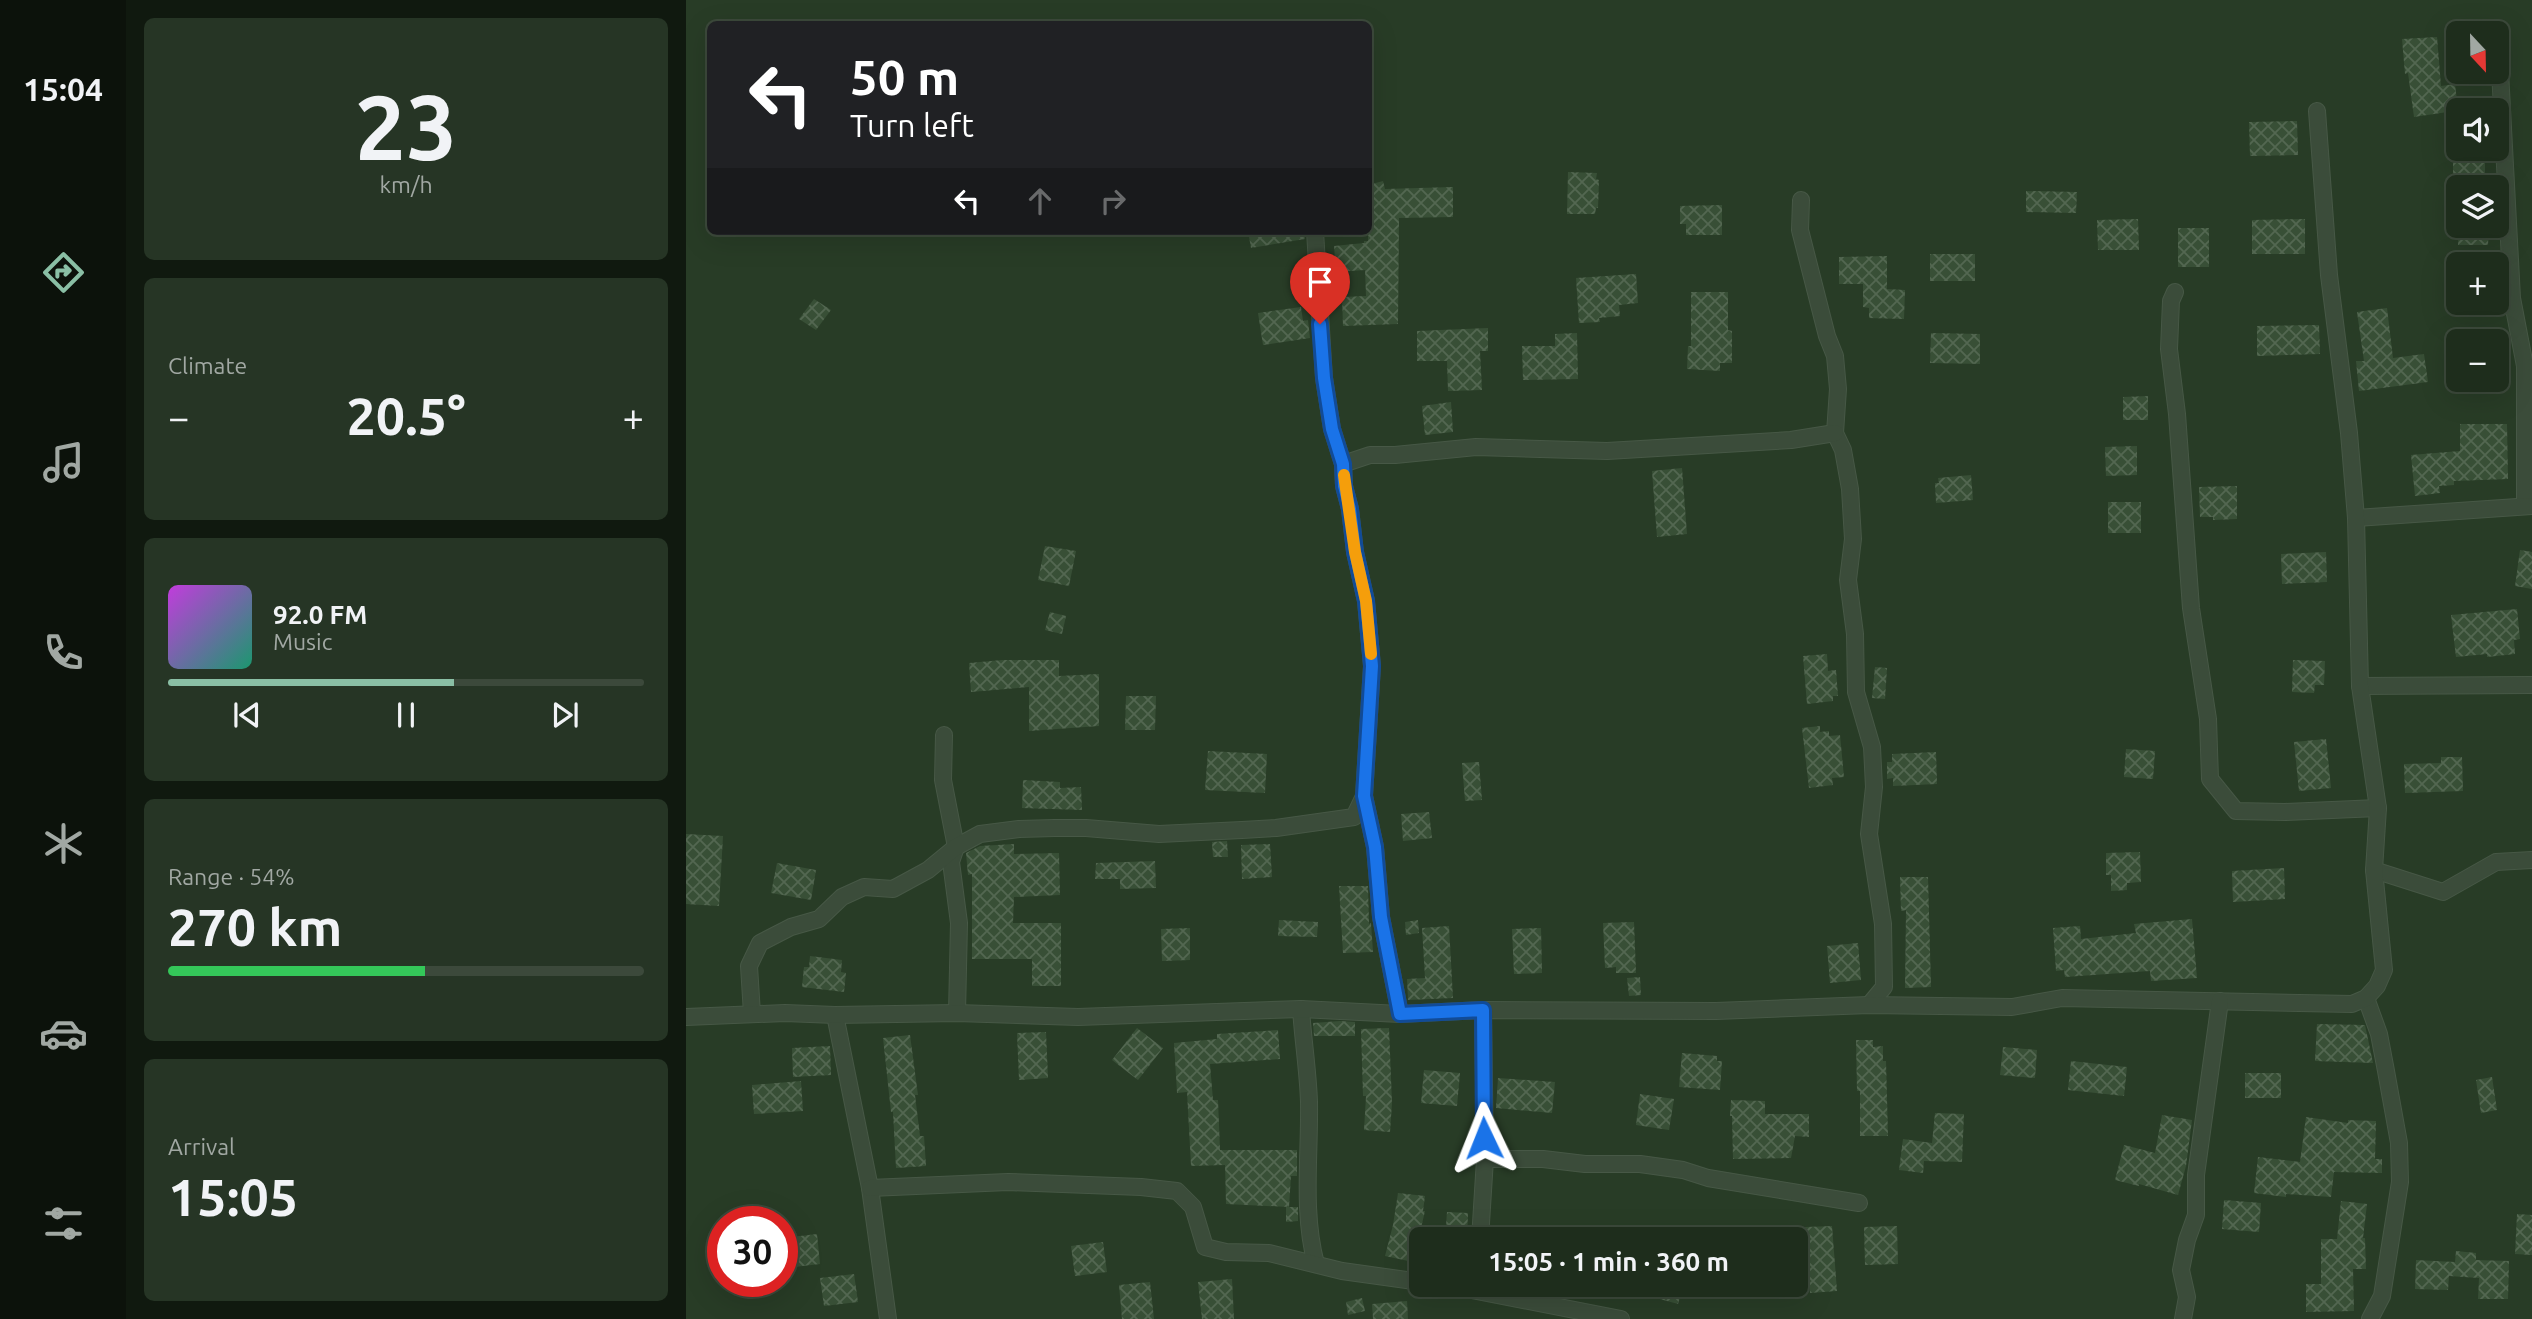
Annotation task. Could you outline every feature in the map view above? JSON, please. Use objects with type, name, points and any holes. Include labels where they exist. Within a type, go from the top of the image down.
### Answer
[{"type":"street","points":[[2356,518],[2528,506],[2525,366],[2512,299],[2501,84]]},
{"type":"street","points":[[686,1017],[957,1013],[1078,1017],[1301,1009],[1400,1014],[1483,1010],[1716,1011],[1869,1005],[2012,1007],[2062,998],[2352,1004],[2366,998],[2384,970],[2374,870],[2378,808],[2360,686],[2356,518],[2349,433],[2329,275],[2317,111]]},
{"type":"street","points":[[1801,200],[1800,230],[1827,336],[1835,356],[1838,390],[1835,433],[1843,450],[1850,489],[1853,538],[1848,580],[1855,634],[1856,692],[1872,747],[1874,787],[1869,834],[1883,924],[1884,987],[1869,1005]]},
{"type":"street","points":[[1315,235],[1324,378],[1332,429],[1343,464],[1355,552],[1366,601],[1372,666],[1364,796],[1375,847],[1381,917],[1400,1014]]},
{"type":"street","points":[[2175,292],[2171,301],[2169,349],[2177,414],[2191,608],[2208,719],[2210,779],[2236,811],[2378,808]]},
{"type":"street","points":[[1343,464],[1370,455],[1476,447],[1607,452],[1791,440],[1835,433]]},
{"type":"street","points":[[2360,686],[2532,685]]},
{"type":"street","points":[[944,736],[943,780],[956,847],[951,862],[959,923],[957,1013]]},
{"type":"street","points":[[752,1014],[749,966],[760,943],[791,927],[819,919],[842,897],[864,887],[893,889],[928,870],[956,847],[980,834],[1019,829],[1086,828],[1159,834],[1276,828],[1354,817],[1364,796]]},
{"type":"street","points":[[2374,870],[2443,892],[2496,862],[2532,860]]},
{"type":"street","points":[[2366,998],[2379,1034],[2384,1058],[2399,1143],[2400,1182],[2382,1296],[2370,1319]]},
{"type":"street","points":[[2183,1319],[2187,1297],[2181,1270],[2187,1240],[2196,1215],[2196,1175],[2220,1001]]},
{"type":"street","points":[[1301,1009],[1309,1102],[1307,1147],[1311,1246],[1316,1264]]},
{"type":"street","points":[[1481,1227],[1485,1159],[1483,1010]]},
{"type":"street","points":[[835,1015],[870,1188],[888,1319]]},
{"type":"street","points":[[1485,1159],[1640,1164],[1859,1203]]},
{"type":"street","points":[[870,1188],[1008,1182],[1177,1191],[1193,1207],[1205,1247],[1226,1252],[1269,1253],[1342,1271],[1409,1280]]},
{"type":"street","points":[[1521,1297],[1621,1319]]},
{"type":"building","points":[[2437,37],[2441,86],[2455,84],[2457,98],[2446,98],[2446,112],[2414,117],[2408,73],[2405,74],[2402,39]]},
{"type":"building","points":[[2297,121],[2298,155],[2250,156],[2249,122]]},
{"type":"building","points":[[2453,161],[2485,161],[2485,175],[2453,175]]},
{"type":"building","points":[[1568,172],[1597,173],[1598,208],[1595,214],[1567,214]]},
{"type":"building","points":[[1383,181],[1385,189],[1453,187],[1453,217],[1399,218],[1398,324],[1343,326],[1342,297],[1366,296],[1365,270],[1336,272],[1334,246],[1364,243],[1368,241],[1368,235],[1372,235],[1372,184]]},
{"type":"building","points":[[2026,191],[2077,192],[2076,213],[2026,212]]},
{"type":"building","points":[[1722,205],[1722,235],[1686,235],[1686,224],[1680,224],[1680,206]]},
{"type":"building","points":[[2138,219],[2139,250],[2098,250],[2097,220]]},
{"type":"building","points":[[2305,219],[2305,254],[2252,254],[2252,220]]},
{"type":"building","points":[[2178,228],[2209,228],[2209,267],[2178,267]]},
{"type":"building","points":[[1249,235],[1305,235],[1305,239],[1251,248]]},
{"type":"building","points":[[2458,238],[2488,238],[2488,245],[2458,245]]},
{"type":"building","points":[[1930,254],[1975,254],[1975,281],[1930,281]]},
{"type":"building","points":[[1887,256],[1887,289],[1905,290],[1904,319],[1869,318],[1869,308],[1863,307],[1863,284],[1839,284],[1839,257]]},
{"type":"building","points":[[1636,274],[1638,303],[1619,305],[1620,316],[1599,318],[1600,322],[1579,323],[1576,278]]},
{"type":"building","points":[[1691,292],[1728,292],[1728,330],[1732,331],[1732,363],[1720,363],[1720,371],[1687,369],[1688,346],[1691,346]]},
{"type":"building","points":[[814,299],[831,310],[816,330],[799,319]]},
{"type":"building","points":[[1301,307],[1303,321],[1308,320],[1310,338],[1263,345],[1258,313]]},
{"type":"building","points":[[2387,308],[2393,358],[2424,354],[2428,382],[2359,391],[2356,361],[2364,361],[2357,312]]},
{"type":"building","points":[[2319,325],[2320,354],[2257,356],[2257,326]]},
{"type":"building","points":[[1488,328],[1488,351],[1480,351],[1482,390],[1448,391],[1447,361],[1417,361],[1417,331]]},
{"type":"building","points":[[1577,333],[1578,379],[1523,380],[1522,346],[1555,346],[1555,334]]},
{"type":"building","points":[[1931,333],[1980,334],[1980,364],[1930,363]]},
{"type":"building","points":[[2148,396],[2148,420],[2123,420],[2123,397]]},
{"type":"building","points":[[1451,402],[1453,432],[1425,435],[1422,406]]},
{"type":"building","points":[[2460,424],[2507,424],[2508,479],[2454,481],[2454,485],[2439,486],[2440,493],[2415,496],[2411,455],[2460,451]]},
{"type":"building","points":[[2137,446],[2137,475],[2106,476],[2105,447]]},
{"type":"building","points":[[1682,468],[1687,534],[1657,537],[1652,471]]},
{"type":"building","points":[[1971,475],[1973,500],[1936,503],[1935,483],[1939,483],[1938,478]]},
{"type":"building","points":[[2237,486],[2237,519],[2213,520],[2213,517],[2200,517],[2199,487]]},
{"type":"building","points":[[2108,502],[2141,502],[2141,533],[2108,533]]},
{"type":"building","points":[[1045,546],[1076,551],[1069,586],[1038,580]]},
{"type":"building","points":[[2520,550],[2532,552],[2532,589],[2515,586]]},
{"type":"building","points":[[2326,552],[2327,582],[2282,584],[2281,554]]},
{"type":"building","points":[[2517,609],[2520,639],[2514,640],[2515,654],[2456,657],[2451,615]]},
{"type":"building","points":[[1050,612],[1066,616],[1062,634],[1045,630]]},
{"type":"building","points":[[1827,654],[1828,671],[1836,670],[1838,696],[1833,696],[1833,701],[1807,704],[1803,656]]},
{"type":"building","points":[[1059,660],[1059,676],[1099,674],[1099,726],[1029,731],[1029,687],[971,692],[969,663]]},
{"type":"building","points":[[2293,660],[2325,661],[2324,685],[2315,685],[2314,693],[2292,692]]},
{"type":"building","points":[[1875,667],[1887,668],[1885,699],[1872,698]]},
{"type":"building","points":[[1126,696],[1156,696],[1155,730],[1125,730]]},
{"type":"building","points":[[1820,726],[1820,732],[1829,731],[1829,736],[1840,735],[1844,777],[1832,778],[1833,785],[1809,788],[1802,728]]},
{"type":"building","points":[[2326,739],[2331,788],[2299,791],[2294,742]]},
{"type":"building","points":[[2126,749],[2155,751],[2153,779],[2124,777]]},
{"type":"building","points":[[1208,751],[1267,754],[1265,793],[1205,790]]},
{"type":"building","points":[[1936,752],[1937,784],[1893,786],[1893,778],[1887,779],[1887,762],[1892,762],[1892,754]]},
{"type":"building","points":[[2441,757],[2462,757],[2463,791],[2405,793],[2404,764],[2441,763]]},
{"type":"building","points":[[1479,762],[1482,800],[1465,801],[1462,763]]},
{"type":"building","points":[[1023,780],[1060,782],[1060,788],[1081,787],[1082,810],[1022,808]]},
{"type":"building","points":[[1429,812],[1432,838],[1403,841],[1401,814]]},
{"type":"building","points":[[686,834],[723,836],[719,906],[686,904]]},
{"type":"building","points":[[1227,841],[1228,857],[1213,857],[1212,842]]},
{"type":"building","points":[[1014,844],[1014,854],[1059,853],[1060,895],[1014,897],[1013,923],[1061,923],[1061,986],[1032,986],[1032,959],[972,959],[972,874],[968,875],[966,853],[980,846]]},
{"type":"building","points":[[1270,844],[1272,877],[1242,879],[1241,845]]},
{"type":"building","points":[[2140,852],[2141,882],[2127,883],[2127,890],[2111,891],[2111,875],[2106,875],[2106,853]]},
{"type":"building","points":[[1155,861],[1156,888],[1120,889],[1120,879],[1095,879],[1096,863]]},
{"type":"building","points":[[777,863],[816,870],[811,900],[771,893]]},
{"type":"building","points":[[2284,868],[2285,899],[2233,902],[2232,871]]},
{"type":"building","points":[[1900,877],[1928,877],[1931,987],[1905,988],[1906,910],[1901,911]]},
{"type":"building","points":[[1339,886],[1368,886],[1373,952],[1343,953]]},
{"type":"building","points":[[2192,919],[2197,978],[2151,981],[2150,971],[2065,977],[2064,970],[2056,971],[2053,928],[2080,926],[2081,939],[2136,933],[2134,924]]},
{"type":"building","points":[[1279,920],[1318,922],[1317,937],[1278,936]]},
{"type":"building","points":[[1418,920],[1419,933],[1406,935],[1405,922]]},
{"type":"building","points":[[1634,922],[1636,973],[1616,973],[1616,967],[1605,968],[1603,923]]},
{"type":"building","points":[[1449,926],[1453,998],[1408,1000],[1407,979],[1425,978],[1422,928]]},
{"type":"building","points":[[1190,928],[1190,960],[1162,961],[1161,929]]},
{"type":"building","points":[[1541,928],[1542,973],[1514,974],[1512,929]]},
{"type":"building","points":[[1858,943],[1861,980],[1830,983],[1827,946]]},
{"type":"building","points":[[810,956],[842,960],[841,972],[846,973],[844,992],[802,987],[804,967],[809,967]]},
{"type":"building","points":[[1640,977],[1641,995],[1629,996],[1627,978]]},
{"type":"building","points":[[1355,1022],[1355,1036],[1314,1036],[1313,1023]]},
{"type":"building","points":[[2317,1024],[2365,1025],[2373,1063],[2315,1061]]},
{"type":"building","points":[[1137,1028],[1163,1048],[1138,1080],[1112,1060]]},
{"type":"building","points":[[1389,1028],[1392,1103],[1390,1132],[1364,1130],[1366,1096],[1363,1096],[1361,1029]]},
{"type":"building","points":[[1278,1030],[1280,1059],[1210,1064],[1213,1100],[1218,1100],[1220,1150],[1297,1150],[1297,1176],[1291,1176],[1289,1207],[1226,1204],[1225,1165],[1191,1166],[1187,1092],[1177,1093],[1174,1043],[1217,1039],[1217,1034]]},
{"type":"building","points":[[1046,1032],[1048,1078],[1019,1080],[1017,1033]]},
{"type":"building","points":[[910,1035],[920,1136],[924,1136],[926,1166],[896,1168],[893,1112],[883,1038]]},
{"type":"building","points":[[1856,1040],[1873,1040],[1873,1047],[1883,1046],[1883,1061],[1886,1061],[1888,1136],[1860,1136]]},
{"type":"building","points":[[830,1046],[831,1075],[793,1077],[792,1048]]},
{"type":"building","points":[[2003,1047],[2037,1050],[2035,1078],[2000,1075]]},
{"type":"building","points":[[1682,1053],[1717,1056],[1717,1061],[1722,1061],[1720,1090],[1679,1087]]},
{"type":"building","points":[[2071,1061],[2127,1067],[2124,1096],[2068,1090]]},
{"type":"building","points":[[1424,1070],[1460,1073],[1457,1106],[1421,1103]]},
{"type":"building","points":[[2245,1073],[2281,1073],[2281,1098],[2245,1098]]},
{"type":"building","points":[[2492,1077],[2497,1110],[2481,1113],[2476,1080]]},
{"type":"building","points":[[1498,1078],[1555,1082],[1552,1113],[1496,1108]]},
{"type":"building","points":[[801,1081],[803,1111],[754,1114],[752,1085]]},
{"type":"building","points":[[1640,1094],[1674,1099],[1669,1130],[1636,1125]]},
{"type":"building","points":[[1731,1100],[1765,1101],[1765,1114],[1809,1114],[1809,1137],[1795,1136],[1791,1158],[1733,1159]]},
{"type":"building","points":[[1935,1113],[1964,1114],[1962,1162],[1924,1161],[1923,1173],[1899,1170],[1903,1139],[1932,1143]]},
{"type":"building","points":[[2162,1115],[2192,1120],[2186,1166],[2178,1195],[2115,1180],[2124,1145],[2155,1153]]},
{"type":"building","points":[[2306,1117],[2348,1123],[2348,1120],[2376,1121],[2375,1159],[2382,1159],[2382,1173],[2334,1172],[2331,1197],[2286,1194],[2286,1197],[2254,1193],[2258,1157],[2300,1162]]},
{"type":"building","points":[[1398,1193],[1425,1196],[1421,1227],[1409,1227],[1409,1261],[1385,1256]]},
{"type":"building","points":[[2224,1200],[2261,1203],[2259,1232],[2222,1229]]},
{"type":"building","points":[[2341,1201],[2367,1204],[2363,1238],[2366,1269],[2353,1269],[2354,1311],[2306,1312],[2306,1284],[2321,1284],[2321,1239],[2337,1239]]},
{"type":"building","points":[[1286,1207],[1298,1207],[1298,1221],[1286,1222]]},
{"type":"building","points":[[1447,1212],[1468,1213],[1467,1227],[1446,1227]]},
{"type":"building","points":[[2517,1214],[2532,1215],[2532,1255],[2515,1254]]},
{"type":"building","points":[[1832,1226],[1837,1291],[1810,1293],[1808,1227],[1805,1227]]},
{"type":"building","points":[[1897,1226],[1898,1264],[1865,1265],[1864,1227]]},
{"type":"building","points":[[817,1234],[820,1264],[798,1267],[798,1236]]},
{"type":"building","points":[[1103,1242],[1107,1272],[1075,1276],[1071,1246]]},
{"type":"building","points":[[2456,1251],[2476,1253],[2476,1260],[2509,1261],[2508,1299],[2478,1299],[2479,1278],[2449,1276],[2448,1290],[2415,1289],[2416,1260],[2455,1262]]},
{"type":"building","points":[[854,1274],[858,1302],[824,1306],[820,1278]]},
{"type":"building","points":[[1232,1279],[1234,1319],[1202,1319],[1198,1282]]},
{"type":"building","points":[[1150,1282],[1154,1319],[1122,1319],[1119,1285]]},
{"type":"building","points":[[1652,1297],[1680,1297],[1678,1304]]},
{"type":"building","points":[[1362,1298],[1365,1311],[1348,1315],[1346,1302]]},
{"type":"building","points":[[1407,1301],[1408,1319],[1373,1319],[1372,1304]]},
{"type":"slow traffic","points":[[1344,475],[1355,552],[1366,601],[1371,654]]},
{"type":"route","points":[[1320,324],[1324,378],[1332,429],[1343,464],[1355,552],[1366,601],[1372,666],[1364,796],[1375,847],[1381,917],[1400,1014],[1483,1010],[1484,1138]]}]
